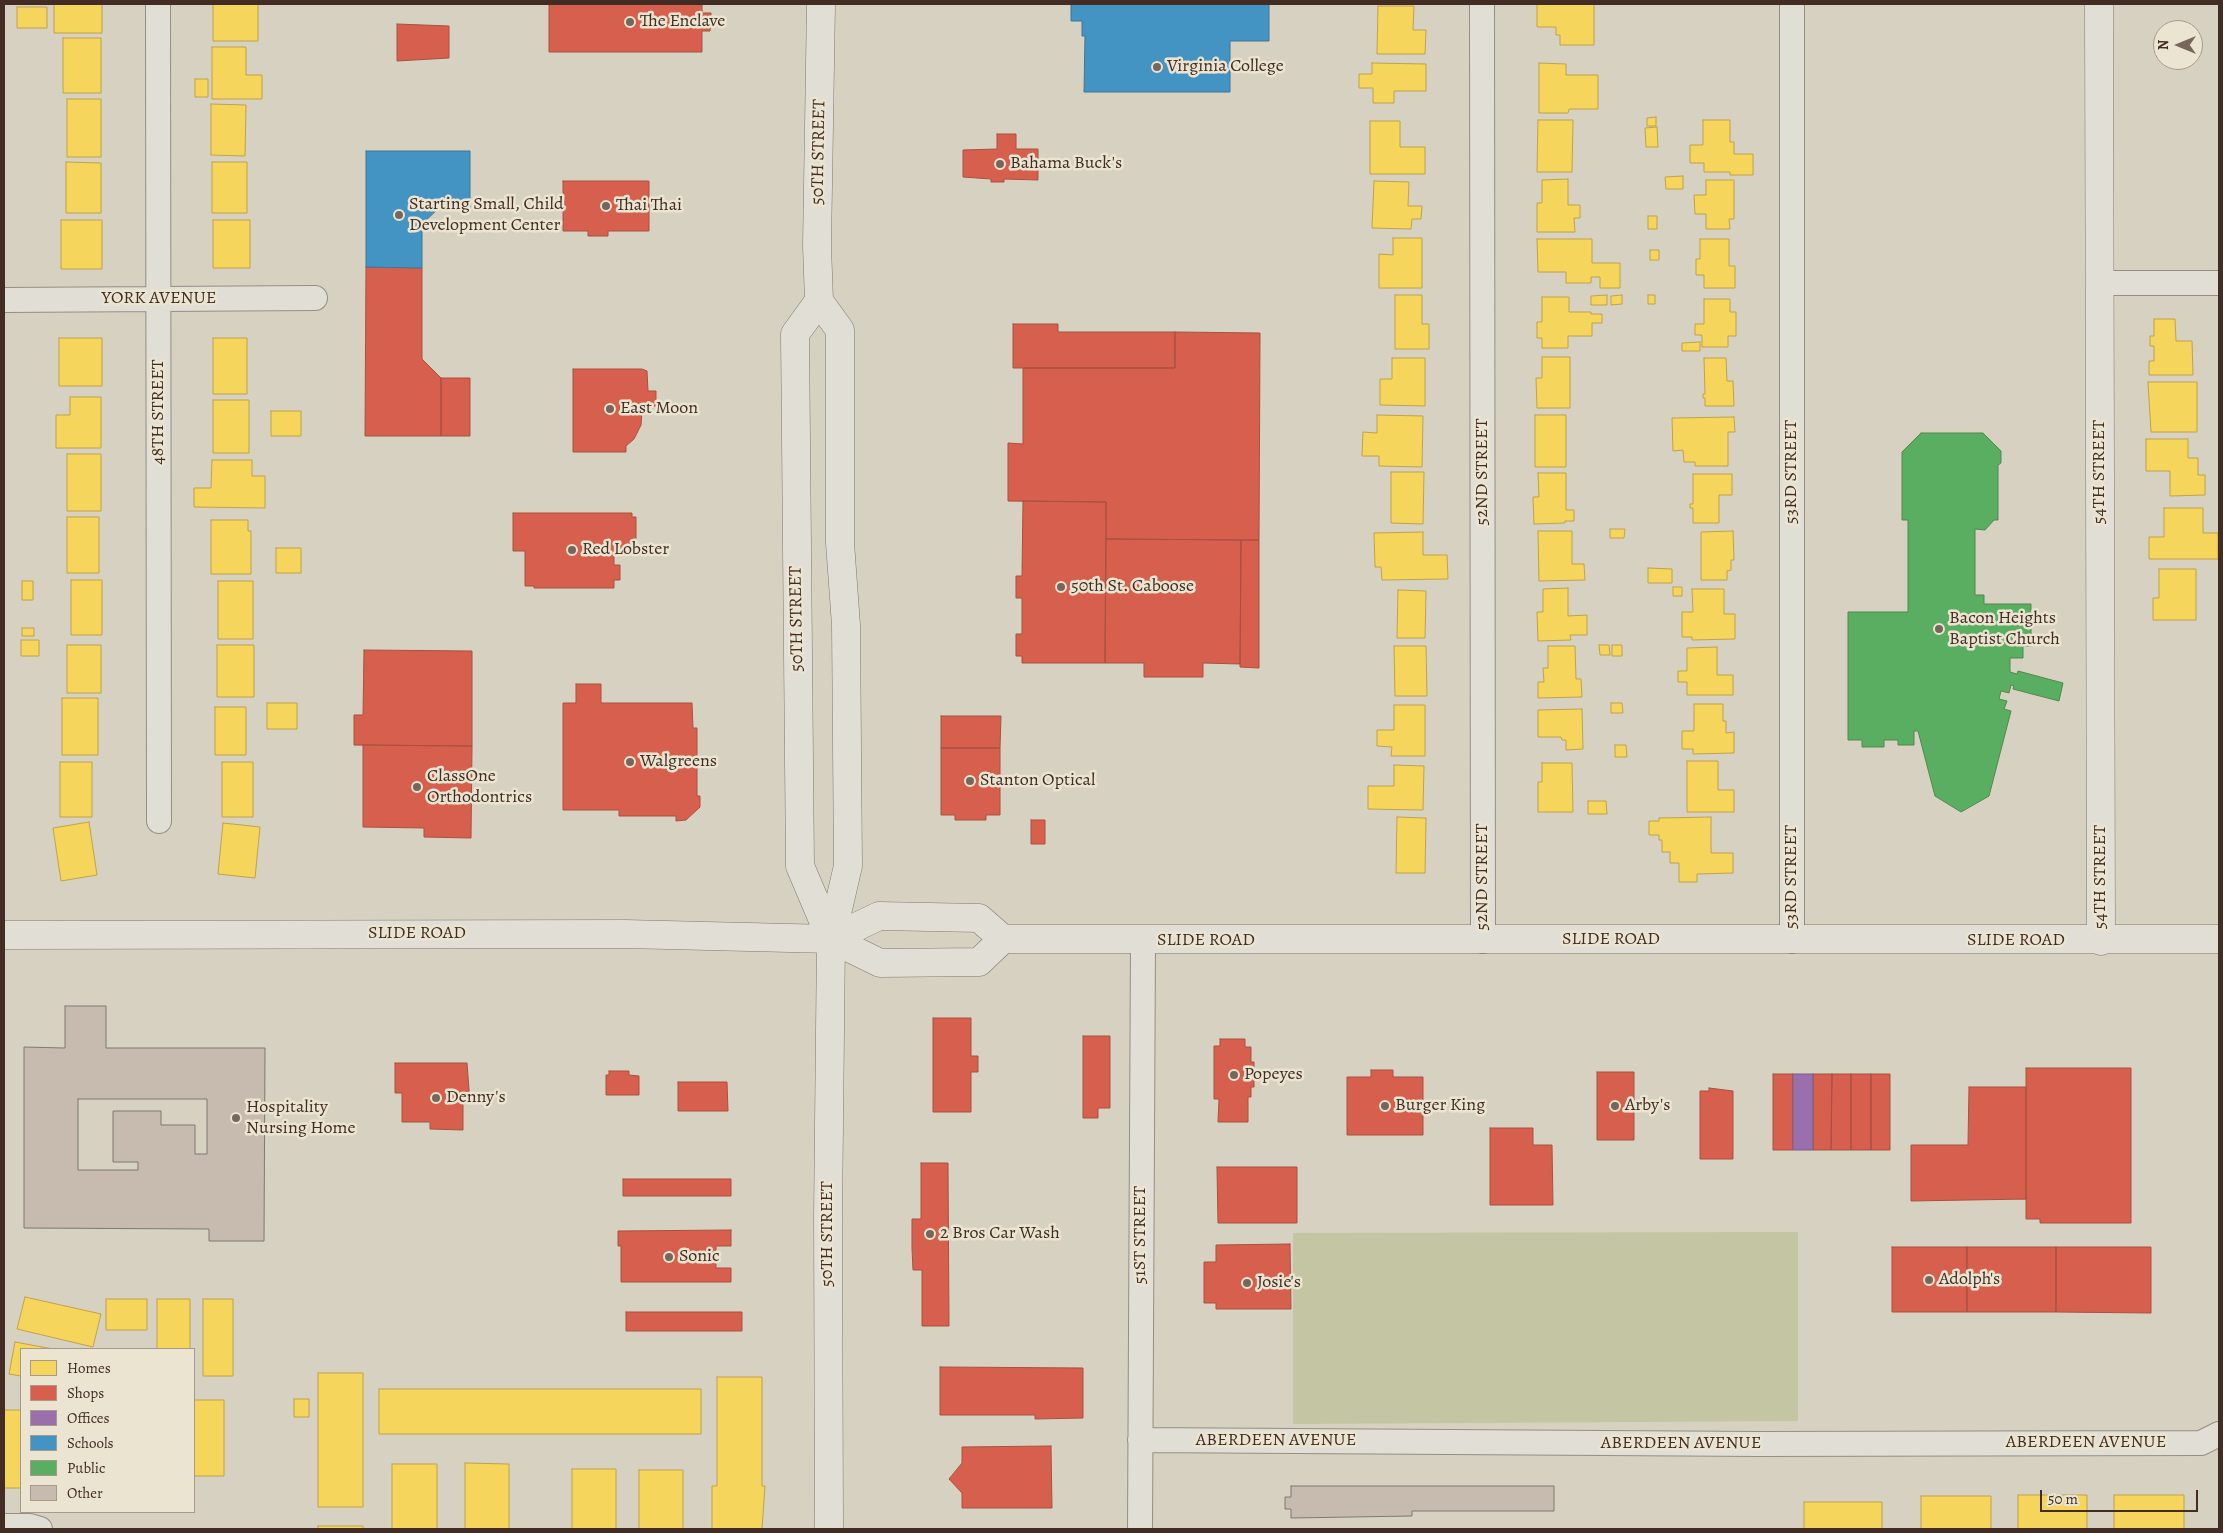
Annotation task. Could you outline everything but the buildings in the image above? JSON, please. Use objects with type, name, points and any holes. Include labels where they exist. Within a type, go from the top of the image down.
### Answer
[{"type":"main road","name":"50TH STREET","points":[[821,4],[817,246],[818,301],[795,334],[800,866],[831,939]]},
{"type":"main road","name":"54TH STREET","points":[[2099,4],[2101,941]]},
{"type":"main road","name":"50TH STREET","points":[[818,301],[840,330],[840,543],[846,625],[848,866],[831,939],[828,1207],[829,1529]]},
{"type":"main road","name":"SLIDE ROAD","points":[[831,939],[879,916],[979,918],[1003,939],[1142,941],[2219,940]]},
{"type":"main road","name":"SLIDE ROAD","points":[[4,935],[625,934],[831,939],[880,963],[979,962],[1003,939]]},
{"type":"street","name":"48TH STREET","points":[[158,4],[159,821]]},
{"type":"street","name":"52ND STREET","points":[[1482,4],[1483,941]]},
{"type":"street","name":"53RD STREET","points":[[1792,4],[1792,941]]},
{"type":"street","points":[[2100,284],[2219,283]]},
{"type":"street","name":"YORK AVENUE","points":[[4,300],[315,298]]},
{"type":"street","name":"51ST STREET","points":[[1140,1529],[1142,941]]},
{"type":"street","name":"ABERDEEN AVENUE","points":[[1140,1440],[1759,1444],[2201,1443],[2219,1434]]},
{"type":"street","points":[[4,1526],[30,1526],[40,1529]]},
{"type":"green space","points":[[1798,1232],[1798,1421],[1293,1424],[1293,1233]]},
{"type":"place","name":"The Enclave","points":[[630,22]]},
{"type":"place","name":"Virginia College","points":[[1157,67]]},
{"type":"place","name":"Bahama Buck's","points":[[1000,164]]},
{"type":"place","name":"Thai Thai","points":[[606,206]]},
{"type":"place","name":"Starting Small, Child Development Center","points":[[399,215]]},
{"type":"place","name":"East Moon","points":[[610,409]]},
{"type":"place","name":"Red Lobster","points":[[572,550]]},
{"type":"place","name":"50th St. Caboose","points":[[1061,587]]},
{"type":"place","name":"Bacon Heights Baptist Church","points":[[1939,629]]},
{"type":"place","name":"Walgreens","points":[[630,762]]},
{"type":"place","name":"Stanton Optical","points":[[970,781]]},
{"type":"place","name":"ClassOne Orthodontrics","points":[[417,787]]},
{"type":"place","name":"Popeyes","points":[[1234,1075]]},
{"type":"place","name":"Denny's","points":[[436,1098]]},
{"type":"place","name":"Burger King","points":[[1385,1106]]},
{"type":"place","name":"Arby's","points":[[1615,1106]]},
{"type":"place","name":"Hospitality Nursing Home","points":[[236,1118]]},
{"type":"place","name":"2 Bros Car Wash","points":[[930,1234]]},
{"type":"place","name":"Sonic","points":[[669,1257]]},
{"type":"place","name":"Adolph's","points":[[1929,1280]]},
{"type":"place","name":"Josie's","points":[[1247,1283]]}]
